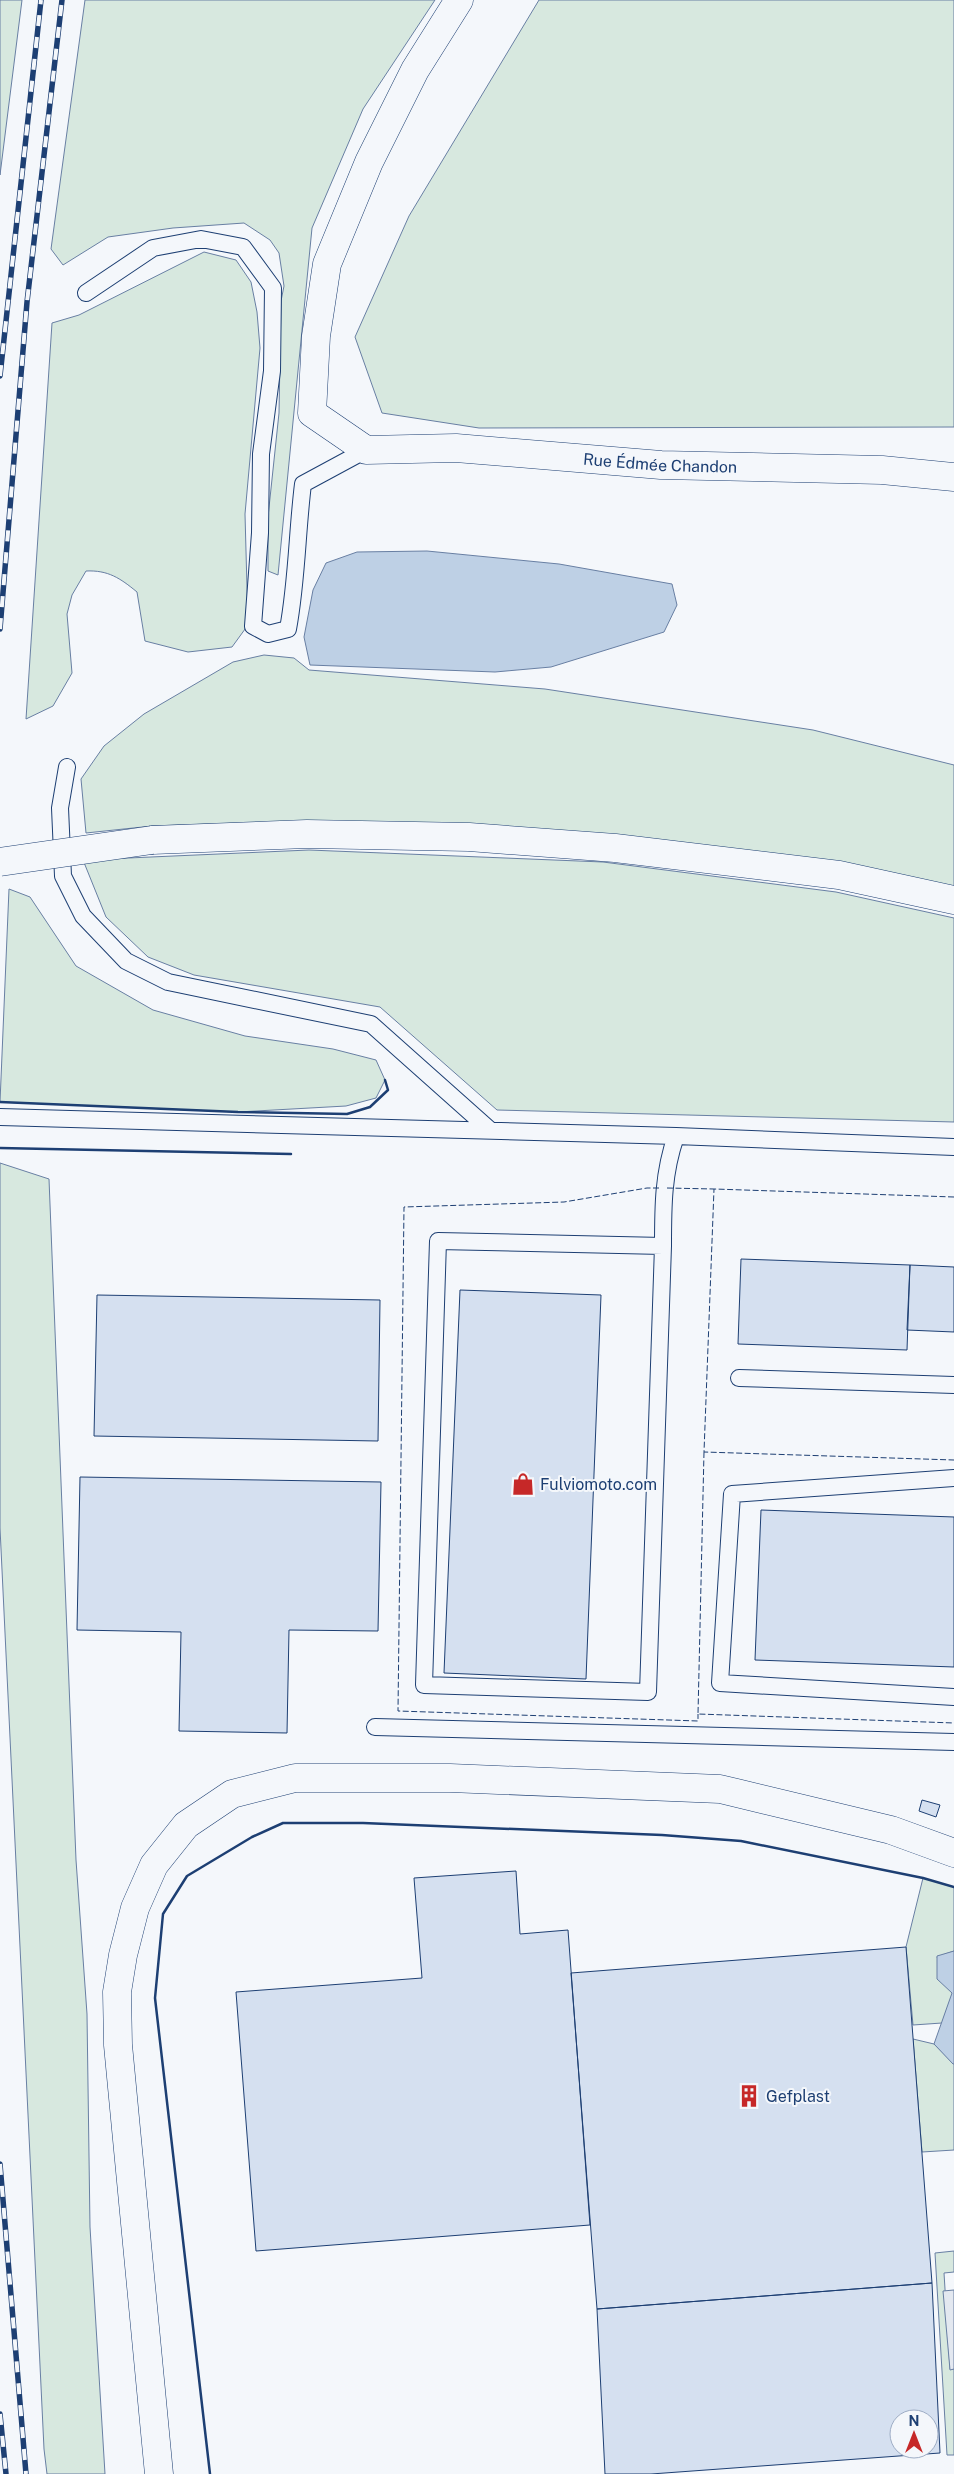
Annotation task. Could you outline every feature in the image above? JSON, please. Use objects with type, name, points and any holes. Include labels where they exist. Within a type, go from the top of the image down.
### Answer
[{"type":"street","points":[[366,450],[312,413],[316,336],[327,264],[381,137],[415,70],[459,0]]},
{"type":"street","name":"Rue Édmée Chandon","points":[[366,450],[456,448],[662,465],[882,470],[954,477]]},
{"type":"street","points":[[0,862],[152,840],[317,834],[469,838],[606,847],[839,875],[954,900]]},
{"type":"street","points":[[159,2474],[118,2045],[116,1992],[135,1908],[154,1866],[186,1825],[232,1794],[295,1778],[450,1778],[720,1789],[890,1830],[954,1853]]},
{"type":"lane","points":[[86,293],[153,248],[202,239],[243,247],[273,288],[272,370],[261,454],[260,533],[253,626],[260,630],[268,634],[288,629],[294,599],[297,536],[303,484],[366,450]]},
{"type":"lane","points":[[67,768],[60,808],[63,876],[83,916],[126,961],[168,982],[371,1024],[490,1130]]},
{"type":"lane","points":[[0,1117],[490,1130],[954,1147]]},
{"type":"lane","points":[[663,1246],[438,1241],[424,1685],[648,1692],[663,1246],[663,1188],[676,1136]]},
{"type":"lane","points":[[739,1378],[954,1385]]},
{"type":"lane","points":[[954,1478],[732,1494],[720,1683],[954,1697]]},
{"type":"lane","points":[[375,1727],[954,1742]]},
{"type":"shaded area","points":[[0,0],[22,0],[0,175]]},
{"type":"shaded area","points":[[85,0],[435,0],[363,109],[312,228],[278,575],[268,571],[268,517],[279,413],[281,301],[284,286],[279,253],[270,240],[244,223],[173,228],[108,237],[63,265],[51,249]]},
{"type":"shaded area","points":[[539,0],[954,0],[954,427],[479,428],[382,413],[355,337],[409,216]]},
{"type":"shaded area","points":[[204,252],[236,260],[251,282],[257,312],[260,348],[245,514],[248,625],[232,647],[188,652],[145,641],[137,592],[113,576],[101,572],[86,571],[72,595],[67,614],[72,673],[53,706],[26,719],[52,323],[79,315]]},
{"type":"shaded area","points":[[264,655],[294,658],[309,670],[545,689],[813,730],[954,765],[954,886],[301,821],[152,826],[86,833],[81,779],[104,746],[144,714],[233,662]]},
{"type":"shaded area","points":[[309,850],[603,862],[836,892],[954,918],[954,1122],[497,1110],[380,1007],[194,975],[148,957],[106,917],[83,860]]},
{"type":"shaded area","points":[[9,889],[30,897],[76,966],[153,1010],[245,1036],[333,1049],[376,1060],[385,1080],[376,1098],[346,1106],[238,1112],[0,1102]]},
{"type":"shaded area","points":[[0,1163],[49,1179],[76,1860],[87,2014],[90,2227],[105,2474],[47,2474],[44,2449],[0,1528]]},
{"type":"shaded area","points":[[923,1878],[954,1887],[954,1951],[937,1957],[953,1993],[942,2023],[913,2025],[906,1947]]},
{"type":"shaded area","points":[[913,2039],[934,2044],[954,2064],[954,2150],[922,2152]]},
{"type":"shaded area","points":[[954,2251],[954,2272],[944,2273],[950,2369],[954,2369],[954,2455],[947,2455],[935,2253]]},
{"type":"shaded area","points":[[954,2290],[954,2369],[950,2370],[943,2291]]},
{"type":"water","points":[[427,551],[559,564],[672,584],[677,605],[664,632],[551,667],[495,672],[310,665],[304,637],[313,590],[326,563],[357,552]]},
{"type":"water","points":[[954,1951],[953,2064],[934,2044],[952,1993],[937,1979],[937,1956]]},
{"type":"building","points":[[741,1259],[910,1265],[907,1350],[738,1344]]},
{"type":"building","points":[[910,1265],[954,1267],[954,1332],[907,1330]]},
{"type":"building","name":"Fulviomoto.com","points":[[460,1290],[601,1295],[586,1679],[444,1673]]},
{"type":"building","points":[[97,1295],[380,1300],[378,1441],[94,1436]]},
{"type":"building","points":[[80,1477],[381,1482],[378,1631],[289,1630],[287,1733],[179,1731],[181,1632],[77,1630]]},
{"type":"building","points":[[761,1510],[954,1517],[954,1667],[755,1660]]},
{"type":"building","points":[[922,1800],[940,1805],[936,1817],[919,1811]]},
{"type":"building","points":[[516,1871],[520,1934],[568,1930],[590,2225],[256,2251],[236,1992],[422,1978],[414,1878]]},
{"type":"building","name":"Gefplast","points":[[906,1947],[932,2283],[597,2309],[571,1973]]},
{"type":"building","points":[[932,2283],[938,2409],[889,2409],[889,2457],[651,2474],[605,2474],[597,2309]]},
{"type":"railway","points":[[0,376],[41,0]]},
{"type":"railway","points":[[0,629],[27,302],[62,0]]},
{"type":"railway","points":[[0,2164],[26,2474]]},
{"type":"railway","points":[[0,2414],[6,2474]]},
{"type":"fence","points":[[659,1188],[647,1188],[564,1202],[404,1207],[398,1711],[698,1721],[698,1714]]},
{"type":"fence","points":[[667,1188],[714,1189]]},
{"type":"fence","points":[[954,1197],[714,1189],[704,1452],[954,1460]]},
{"type":"fence","points":[[704,1452],[698,1714],[954,1723]]},
{"type":"wall","points":[[0,1102],[238,1112],[347,1114],[370,1107],[388,1090],[385,1080]]},
{"type":"wall","points":[[0,1148],[291,1154]]},
{"type":"wall","points":[[210,2474],[155,1998],[163,1914],[187,1876],[252,1837],[283,1823],[363,1823],[662,1835],[741,1841],[923,1878],[954,1887]]},
{"type":"place","name":"Fulviomoto.com","points":[[523,1484]]},
{"type":"place","name":"Gefplast","points":[[749,2096]]}]
